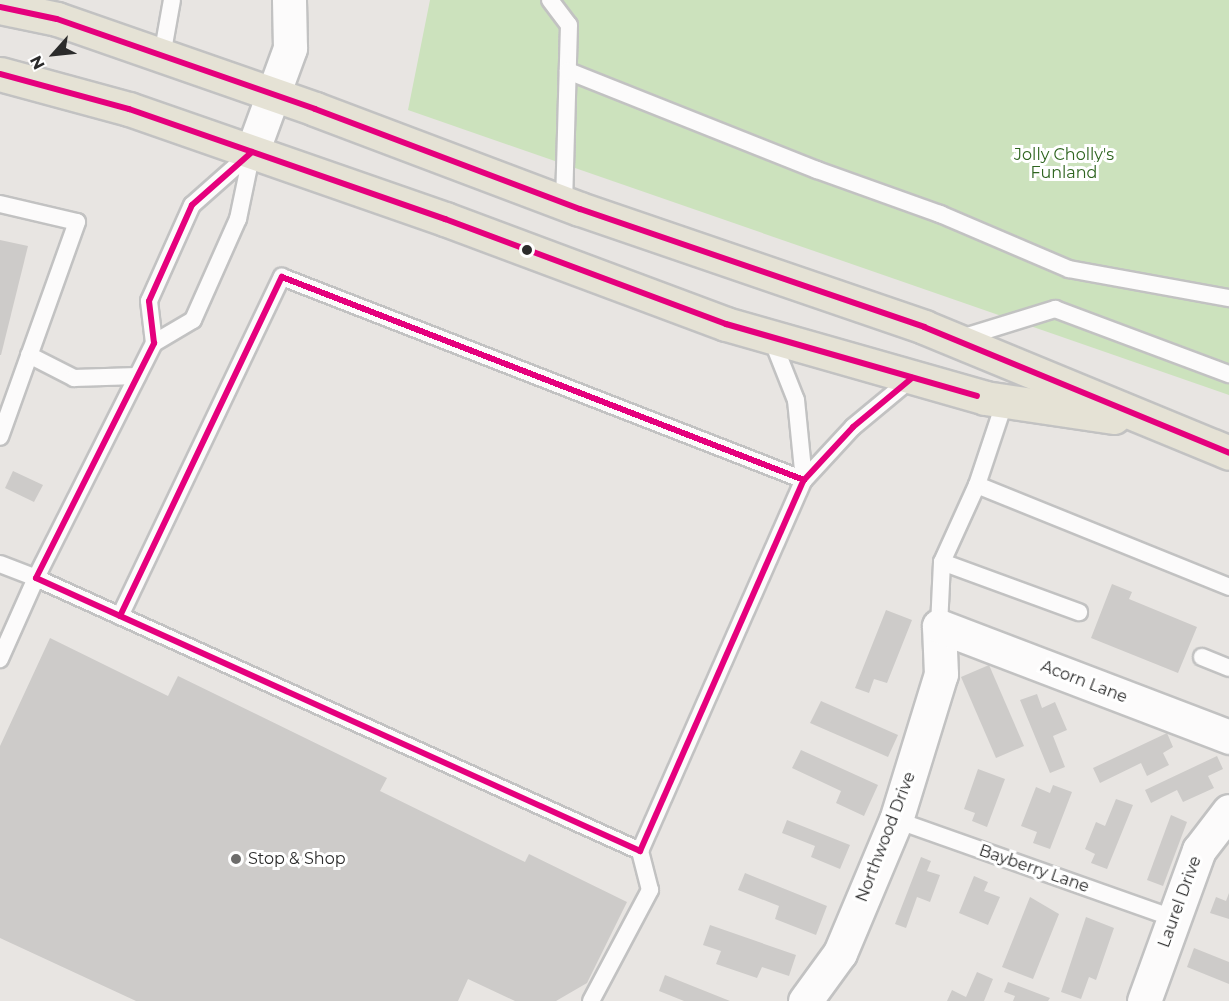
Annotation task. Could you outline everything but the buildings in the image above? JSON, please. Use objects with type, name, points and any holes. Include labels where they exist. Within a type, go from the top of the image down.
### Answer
[{"type":"main road","points":[[0,7],[59,11],[162,56],[564,202],[956,340],[1229,453]]},
{"type":"main road","points":[[0,74],[129,109],[771,337],[1005,402],[1158,424]]},
{"type":"street","points":[[252,152],[276,96],[291,48],[289,0]]},
{"type":"street","name":"Acorn Lane","points":[[939,626],[1229,737]]},
{"type":"street","name":"Northwood Drive","points":[[805,1001],[840,953],[896,820],[941,674],[939,626]]},
{"type":"street","name":"Laurel Drive","points":[[1144,1001],[1199,850],[1229,811]]},
{"type":"lane","points":[[162,56],[171,0]]},
{"type":"lane","points":[[550,0],[569,25],[564,202]]},
{"type":"lane","points":[[568,71],[817,170],[940,214],[1069,269],[1229,298]]},
{"type":"lane","points":[[154,343],[149,301],[192,205],[252,152]]},
{"type":"lane","points":[[0,659],[36,578],[154,343],[193,320],[238,219],[252,152]]},
{"type":"lane","points":[[0,204],[77,222],[0,437]]},
{"type":"lane","points":[[120,616],[282,278],[804,480]]},
{"type":"lane","points":[[956,340],[1055,309],[1229,374]]},
{"type":"lane","points":[[771,337],[796,400],[804,480]]},
{"type":"lane","points":[[29,355],[74,378],[137,376]]},
{"type":"lane","points":[[591,1001],[650,890],[640,851],[804,480],[854,427],[912,378]]},
{"type":"lane","points":[[939,626],[942,562],[977,485],[1005,402]]},
{"type":"lane","points":[[977,485],[1229,586]]},
{"type":"lane","points":[[942,562],[1079,612]]},
{"type":"lane","points":[[0,564],[36,578],[640,851]]},
{"type":"lane","points":[[1202,657],[1229,668]]},
{"type":"lane","name":"Bayberry Lane","points":[[896,820],[1173,918]]},
{"type":"green space","name":"Jolly Cholly's Funland","points":[[430,0],[1229,0],[1229,395],[408,110]]},
{"type":"transit line","points":[[0,7],[57,19],[315,109],[580,209],[924,327],[1229,453]]},
{"type":"transit line","points":[[0,74],[129,109],[445,219],[726,324],[977,396]]},
{"type":"transit line","points":[[36,578],[154,343],[149,301],[192,205],[252,152]]},
{"type":"transit line","points":[[120,616],[282,277],[804,480]]},
{"type":"transit line","points":[[640,851],[804,480],[853,427],[912,378]]},
{"type":"transit line","points":[[36,578],[640,851]]},
{"type":"place","name":"Stop & Shop","points":[[236,859]]}]
